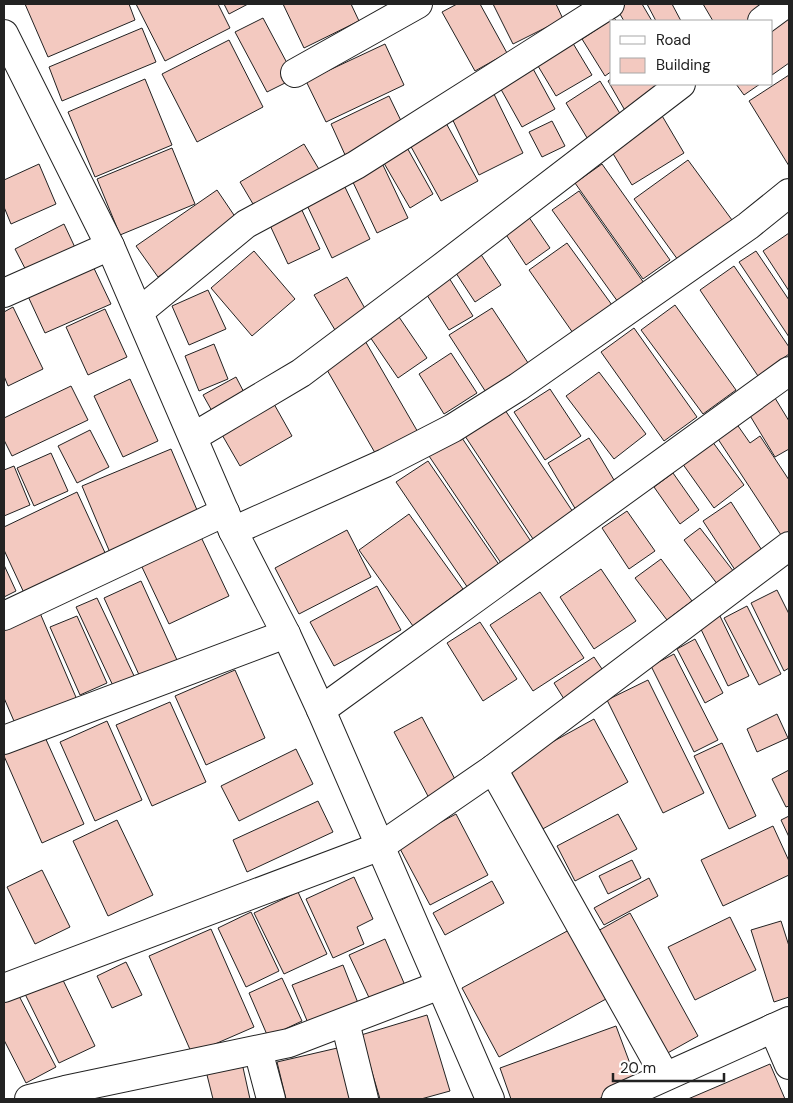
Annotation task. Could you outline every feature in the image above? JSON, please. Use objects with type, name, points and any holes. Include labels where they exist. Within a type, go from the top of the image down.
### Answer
[{"type":"street","points":[[295,73],[418,4]]},
{"type":"street","points":[[139,312],[246,224],[356,165],[610,4]]},
{"type":"street","points":[[763,20],[785,4]]},
{"type":"street","points":[[4,34],[110,246],[229,522],[286,634],[381,846],[490,1099]]},
{"type":"street","points":[[193,437],[301,372],[441,268],[680,85]]},
{"type":"street","points":[[4,616],[229,522],[385,463],[453,428],[518,387],[748,226],[789,193]]},
{"type":"street","points":[[4,293],[110,246]]},
{"type":"street","points":[[320,710],[789,371]]},
{"type":"street","points":[[4,988],[381,846],[493,769],[789,546]]},
{"type":"street","points":[[4,740],[286,634]]},
{"type":"street","points":[[493,769],[666,1076]]},
{"type":"street","points":[[29,1099],[92,1092],[289,1043],[440,985]]},
{"type":"street","points":[[345,1022],[364,1099]]},
{"type":"street","points":[[616,1099],[781,1024],[789,1065]]},
{"type":"street","points":[[258,1050],[271,1099]]},
{"type":"building","points":[[25,4],[129,4],[135,20],[48,57]]},
{"type":"building","points":[[136,4],[218,4],[230,28],[165,61]]},
{"type":"building","points":[[224,4],[248,4],[229,14]]},
{"type":"building","points":[[283,4],[351,4],[359,21],[304,48]]},
{"type":"building","points":[[457,4],[480,4],[507,53],[475,71],[442,12]]},
{"type":"building","points":[[493,4],[556,4],[563,19],[513,44]]},
{"type":"building","points":[[626,4],[642,4],[651,20],[623,20],[617,9]]},
{"type":"building","points":[[647,4],[672,4],[680,20],[655,20]]},
{"type":"building","points":[[703,4],[767,4],[755,20],[712,20]]},
{"type":"building","points":[[789,13],[789,63],[773,74],[773,24]]},
{"type":"building","points":[[263,18],[295,78],[267,92],[235,32]]},
{"type":"building","points":[[610,21],[610,72],[605,76],[582,39]]},
{"type":"building","points":[[142,28],[156,62],[62,101],[49,67]]},
{"type":"building","points":[[229,40],[263,107],[197,142],[162,74]]},
{"type":"building","points":[[571,40],[592,75],[556,96],[535,61]]},
{"type":"building","points":[[385,44],[404,85],[326,122],[306,81]]},
{"type":"building","points":[[531,65],[555,109],[522,127],[498,84]]},
{"type":"building","points":[[789,75],[789,166],[749,101]]},
{"type":"building","points":[[145,79],[172,145],[95,177],[68,112]]},
{"type":"building","points":[[600,81],[624,120],[589,141],[566,103]]},
{"type":"building","points":[[610,85],[659,85],[627,114]]},
{"type":"building","points":[[737,85],[759,85],[744,95]]},
{"type":"building","points":[[491,88],[523,153],[479,175],[448,110]]},
{"type":"building","points":[[389,96],[405,129],[346,157],[331,124]]},
{"type":"building","points":[[661,114],[684,153],[632,185],[609,147]]},
{"type":"building","points":[[552,121],[565,146],[542,157],[529,132]]},
{"type":"building","points":[[446,123],[478,181],[441,201],[409,143]]},
{"type":"building","points":[[304,144],[320,171],[256,209],[240,182]]},
{"type":"building","points":[[405,144],[433,194],[410,208],[381,158]]},
{"type":"building","points":[[172,148],[195,204],[120,235],[97,179]]},
{"type":"building","points":[[688,160],[732,220],[678,260],[634,199]]},
{"type":"building","points":[[382,163],[408,218],[377,233],[351,178]]},
{"type":"building","points":[[39,164],[56,204],[11,224],[4,207],[4,180]]},
{"type":"building","points":[[602,164],[670,260],[643,279],[575,183]]},
{"type":"building","points":[[343,183],[370,239],[332,258],[305,201]]},
{"type":"building","points":[[217,190],[238,221],[158,277],[136,246]]},
{"type":"building","points":[[579,191],[644,283],[618,302],[552,210]]},
{"type":"building","points":[[300,206],[320,249],[288,264],[268,221]]},
{"type":"building","points":[[526,213],[550,248],[526,265],[503,230]]},
{"type":"building","points":[[64,224],[79,256],[31,280],[15,249]]},
{"type":"building","points":[[789,233],[789,291],[763,251]]},
{"type":"building","points":[[567,243],[612,305],[573,333],[529,270]]},
{"type":"building","points":[[478,250],[501,285],[475,302],[452,267]]},
{"type":"building","points":[[254,251],[295,299],[252,336],[211,288]]},
{"type":"building","points":[[756,251],[789,300],[789,337],[739,262]]},
{"type":"building","points":[[91,262],[111,304],[45,333],[26,292]]},
{"type":"building","points":[[734,266],[789,347],[789,354],[758,376],[700,290]]},
{"type":"building","points":[[444,270],[473,316],[449,330],[420,284]]},
{"type":"building","points":[[347,277],[367,312],[335,330],[314,295]]},
{"type":"building","points":[[208,290],[226,329],[189,345],[172,306]]},
{"type":"building","points":[[675,305],[736,390],[703,414],[641,330]]},
{"type":"building","points":[[13,307],[43,369],[8,386],[4,376],[4,312]]},
{"type":"building","points":[[492,308],[534,372],[491,400],[449,335]]},
{"type":"building","points":[[105,309],[127,357],[88,375],[66,327]]},
{"type":"building","points":[[399,317],[427,358],[398,378],[370,337]]},
{"type":"building","points":[[634,328],[697,417],[664,441],[601,352]]},
{"type":"building","points":[[364,339],[419,434],[378,458],[323,363]]},
{"type":"building","points":[[214,344],[228,379],[199,391],[185,356]]},
{"type":"building","points":[[451,353],[477,393],[444,414],[419,374]]},
{"type":"building","points":[[599,372],[646,434],[614,459],[566,396]]},
{"type":"building","points":[[236,377],[249,402],[217,420],[203,395]]},
{"type":"building","points":[[130,379],[158,441],[123,457],[94,396]]},
{"type":"building","points":[[71,386],[88,420],[12,456],[4,440],[4,418]]},
{"type":"building","points":[[550,389],[581,436],[545,460],[514,412]]},
{"type":"building","points":[[775,398],[789,421],[789,449],[775,457],[749,414]]},
{"type":"building","points":[[274,404],[292,436],[240,466],[221,433]]},
{"type":"building","points":[[503,407],[577,518],[537,545],[463,433]]},
{"type":"building","points":[[736,423],[750,443],[760,436],[789,480],[789,534],[783,538],[716,436]]},
{"type":"building","points":[[90,430],[109,467],[77,483],[58,446]]},
{"type":"building","points":[[460,435],[536,549],[505,569],[429,456]]},
{"type":"building","points":[[589,438],[617,485],[576,510],[548,463]]},
{"type":"building","points":[[712,441],[744,485],[714,508],[682,463]]},
{"type":"building","points":[[171,449],[200,517],[111,555],[82,486]]},
{"type":"building","points":[[51,453],[68,491],[34,506],[17,468]]},
{"type":"building","points":[[428,461],[502,569],[470,591],[396,482]]},
{"type":"building","points":[[14,466],[30,505],[4,516],[4,470]]},
{"type":"building","points":[[673,473],[699,510],[680,524],[654,487]]},
{"type":"building","points":[[77,492],[107,557],[25,595],[4,550],[4,527]]},
{"type":"building","points":[[731,502],[765,555],[737,573],[703,521]]},
{"type":"building","points":[[627,511],[655,551],[629,569],[602,528]]},
{"type":"building","points":[[409,514],[463,589],[413,626],[359,550]]},
{"type":"building","points":[[700,528],[734,572],[718,585],[684,540]]},
{"type":"building","points":[[347,530],[371,577],[299,614],[275,568]]},
{"type":"building","points":[[201,537],[229,596],[169,624],[141,565]]},
{"type":"building","points":[[661,559],[692,601],[667,620],[635,578]]},
{"type":"building","points":[[4,565],[16,591],[4,597]]},
{"type":"building","points":[[601,569],[636,621],[594,649],[560,597]]},
{"type":"building","points":[[141,581],[177,660],[140,677],[104,598]]},
{"type":"building","points":[[377,586],[401,630],[334,666],[310,622]]},
{"type":"building","points":[[777,590],[789,614],[789,668],[784,671],[751,603]]},
{"type":"building","points":[[540,592],[584,658],[533,691],[490,625]]},
{"type":"building","points":[[97,598],[136,680],[115,690],[76,607]]},
{"type":"building","points":[[747,606],[781,674],[759,685],[724,618]]},
{"type":"building","points":[[40,613],[78,702],[17,728],[4,698],[4,629]]},
{"type":"building","points":[[719,614],[749,676],[728,686],[698,623]]},
{"type":"building","points":[[77,616],[107,683],[80,695],[50,627]]},
{"type":"building","points":[[480,622],[517,679],[483,701],[447,643]]},
{"type":"building","points":[[695,639],[723,693],[705,703],[677,649]]},
{"type":"building","points":[[674,654],[718,740],[694,752],[651,666]]},
{"type":"building","points":[[594,657],[604,672],[564,699],[554,683]]},
{"type":"building","points":[[235,670],[265,738],[206,765],[175,696]]},
{"type":"building","points":[[648,680],[704,793],[663,813],[607,700]]},
{"type":"building","points":[[170,702],[206,782],[152,806],[116,725]]},
{"type":"building","points":[[777,714],[788,738],[757,752],[747,729]]},
{"type":"building","points":[[422,717],[457,783],[429,798],[394,732]]},
{"type":"building","points":[[594,719],[628,782],[539,831],[505,768]]},
{"type":"building","points":[[107,721],[142,800],[95,821],[60,742]]},
{"type":"building","points":[[44,735],[84,824],[42,843],[4,753]]},
{"type":"building","points":[[722,743],[756,816],[729,829],[694,756]]},
{"type":"building","points":[[296,749],[313,784],[239,821],[221,786]]},
{"type":"building","points":[[789,770],[789,806],[786,807],[772,779]]},
{"type":"building","points":[[318,801],[333,832],[247,872],[233,840]]},
{"type":"building","points":[[456,814],[488,875],[430,905],[398,845]]},
{"type":"building","points":[[618,814],[637,849],[575,881],[557,846]]},
{"type":"building","points":[[789,816],[789,837],[781,820]]},
{"type":"building","points":[[117,820],[153,895],[108,916],[73,841]]},
{"type":"building","points":[[773,826],[789,861],[789,875],[723,906],[701,860]]},
{"type":"building","points":[[632,860],[641,878],[608,894],[599,876]]},
{"type":"building","points":[[42,870],[70,927],[35,944],[7,887]]},
{"type":"building","points":[[354,877],[373,919],[357,927],[364,944],[333,958],[306,899]]},
{"type":"building","points":[[649,878],[658,896],[604,925],[594,908]]},
{"type":"building","points":[[492,881],[504,903],[445,935],[433,913]]},
{"type":"building","points":[[298,892],[327,954],[284,974],[254,913]]},
{"type":"building","points":[[251,912],[279,971],[246,987],[218,928]]},
{"type":"building","points":[[630,913],[698,1036],[664,1055],[596,932]]},
{"type":"building","points":[[730,917],[756,970],[695,1000],[668,947]]},
{"type":"building","points":[[781,921],[789,946],[789,997],[774,1002],[751,930]]},
{"type":"building","points":[[211,929],[254,1027],[192,1054],[149,956]]},
{"type":"building","points":[[569,930],[606,999],[499,1057],[462,988]]},
{"type":"building","points":[[385,939],[407,990],[373,1006],[349,955]]},
{"type":"building","points":[[126,962],[142,995],[112,1008],[97,976]]},
{"type":"building","points":[[343,965],[358,1003],[308,1023],[292,985]]},
{"type":"building","points":[[61,976],[95,1046],[59,1063],[25,994]]},
{"type":"building","points":[[282,978],[302,1021],[268,1037],[249,993]]},
{"type":"building","points":[[18,994],[56,1067],[26,1083],[4,1040],[4,1001]]},
{"type":"building","points":[[427,1015],[450,1091],[421,1099],[380,1099],[361,1035]]},
{"type":"building","points":[[616,1026],[638,1085],[598,1099],[511,1099],[500,1068]]},
{"type":"building","points":[[346,1046],[359,1099],[286,1099],[277,1062]]},
{"type":"building","points":[[242,1063],[250,1099],[213,1099],[206,1071]]},
{"type":"building","points":[[770,1064],[785,1099],[688,1099]]}]
